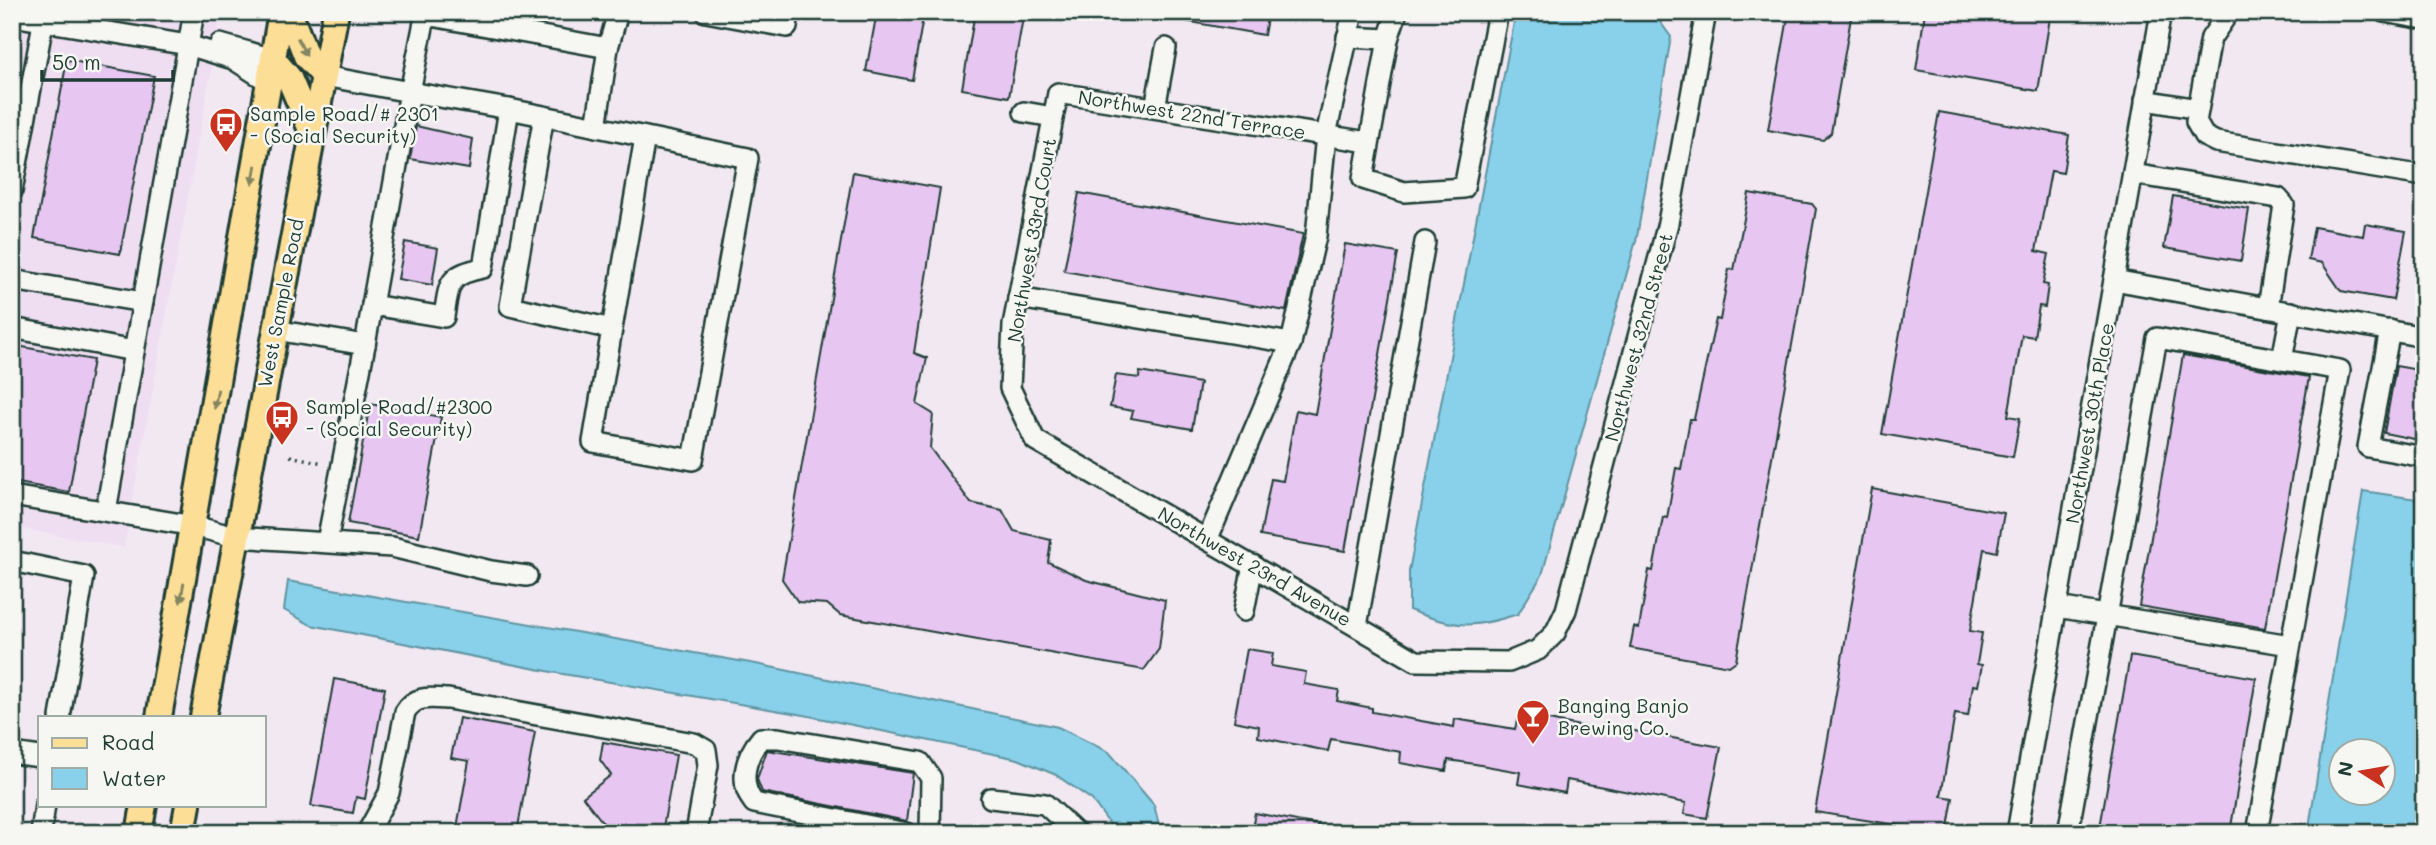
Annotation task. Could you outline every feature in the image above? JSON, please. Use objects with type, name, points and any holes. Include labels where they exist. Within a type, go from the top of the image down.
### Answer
[{"type":"main road","points":[[159,716],[281,12]]},
{"type":"main road","points":[[289,12],[306,56],[324,76]]},
{"type":"main road","name":"West Sample Road","points":[[203,716],[336,12]]},
{"type":"main road","points":[[271,71],[289,78],[313,132]]},
{"type":"main road","points":[[139,833],[144,806]]},
{"type":"main road","points":[[183,833],[187,806]]},
{"type":"street","points":[[106,512],[194,12]]},
{"type":"street","points":[[596,127],[608,48],[618,12]]},
{"type":"street","points":[[706,12],[787,27],[789,12]]},
{"type":"street","points":[[1208,538],[1292,343],[1315,236],[1326,135],[1353,12]]},
{"type":"street","points":[[1397,12],[1388,39],[1363,178],[1404,192],[1464,188],[1498,12]]},
{"type":"street","name":"Northwest 32nd Street","points":[[1538,650],[1555,633],[1566,610],[1668,223],[1706,12]]},
{"type":"street","name":"Northwest 30th Place","points":[[2017,833],[2161,12]]},
{"type":"street","points":[[2229,12],[2211,38],[2196,122],[2204,136],[2216,142],[2424,176]]},
{"type":"street","points":[[2384,12],[2420,16]]},
{"type":"street","points":[[327,542],[426,13],[608,48]]},
{"type":"street","points":[[12,16],[44,17],[188,45],[225,44],[271,71]]},
{"type":"street","points":[[12,191],[44,17]]},
{"type":"street","points":[[1347,37],[1388,39]]},
{"type":"street","points":[[1155,108],[1166,48]]},
{"type":"street","points":[[324,76],[509,109],[748,158],[692,460],[593,442],[645,137]]},
{"type":"street","name":"Northwest 22nd Terrace","points":[[1058,93],[1368,142]]},
{"type":"street","name":"Northwest 33rd Court","points":[[1010,388],[1013,325],[1058,93]]},
{"type":"street","points":[[2146,100],[2199,109]]},
{"type":"street","points":[[372,305],[444,317],[449,285],[460,273],[482,268],[509,109]]},
{"type":"street","points":[[1024,112],[1053,117]]},
{"type":"street","points":[[544,116],[510,306],[612,329]]},
{"type":"street","points":[[2133,174],[2278,198],[2284,205],[2268,308]]},
{"type":"street","points":[[1357,626],[1425,242]]},
{"type":"street","points":[[12,280],[143,302]]},
{"type":"street","points":[[2114,280],[2424,337]]},
{"type":"street","points":[[1018,298],[1292,343]]},
{"type":"street","points":[[2282,360],[2291,312]]},
{"type":"street","points":[[12,328],[134,351]]},
{"type":"street","points":[[275,330],[365,345]]},
{"type":"street","points":[[2390,330],[2368,447],[2424,457]]},
{"type":"street","points":[[2068,833],[2157,338],[2340,370],[2257,833]]},
{"type":"street","name":"Northwest 23rd Avenue","points":[[1010,388],[1035,440],[1416,661],[1509,662],[1538,650]]},
{"type":"street","points":[[12,496],[194,526],[235,537],[392,547],[491,571],[527,576]]},
{"type":"street","points":[[12,561],[84,576],[60,716]]},
{"type":"street","points":[[1244,611],[1253,565]]},
{"type":"street","points":[[2057,607],[2290,645]]},
{"type":"street","points":[[367,833],[389,793],[405,712],[411,702],[423,698],[448,699],[694,743],[706,750],[709,765],[696,833]]},
{"type":"street","points":[[907,833],[754,803],[746,793],[745,772],[750,751],[761,738],[778,738],[920,762],[931,778],[930,833]]},
{"type":"street","points":[[12,753],[38,757]]},
{"type":"street","points":[[991,798],[1045,804],[1076,833]]},
{"type":"street","points":[[41,833],[45,806]]},
{"type":"path","points":[[290,456],[323,463]]},
{"type":"shaded area","points":[[12,12],[222,12],[124,547],[12,527]]},
{"type":"water","points":[[1516,12],[1653,12],[1671,37],[1637,237],[1542,575],[1518,614],[1475,624],[1452,623],[1409,610],[1409,571]]},
{"type":"water","points":[[2363,491],[2424,500],[2424,833],[2308,833]]},
{"type":"water","points":[[288,581],[756,664],[1058,727],[1109,752],[1154,805],[1161,833],[1116,833],[1092,800],[1056,775],[1018,759],[804,715],[557,673],[311,625],[284,610]]},
{"type":"building","points":[[877,12],[924,12],[912,80],[866,71]]},
{"type":"building","points":[[975,12],[1024,12],[1009,97],[962,89]]},
{"type":"building","points":[[1179,12],[1268,12],[1264,35],[1179,20]]},
{"type":"building","points":[[1789,12],[1852,12],[1831,133],[1823,140],[1768,130]]},
{"type":"building","points":[[1925,12],[2051,12],[2038,91],[1916,70]]},
{"type":"building","points":[[67,60],[154,76],[120,254],[34,238]]},
{"type":"building","points":[[1939,112],[2069,135],[2063,173],[2051,171],[2036,251],[2049,254],[2043,284],[2048,285],[2045,307],[2039,306],[2034,337],[2022,335],[2008,416],[2020,418],[2013,457],[1882,434]]},
{"type":"building","points":[[416,126],[473,139],[469,169],[410,159]]},
{"type":"building","points":[[853,172],[940,188],[914,353],[927,358],[917,404],[933,414],[930,448],[971,503],[1002,510],[1014,531],[1051,540],[1048,562],[1086,580],[1165,600],[1159,649],[1144,670],[840,615],[827,604],[798,602],[782,579]]},
{"type":"building","points":[[1079,193],[1303,234],[1286,311],[1064,271]]},
{"type":"building","points":[[1749,193],[1812,204],[1816,209],[1736,661],[1729,666],[1630,648],[1634,627],[1639,628],[1649,570],[1653,571],[1663,517],[1667,518],[1676,468],[1681,469],[1690,419],[1694,419],[1716,319],[1720,320],[1729,269],[1734,270]]},
{"type":"building","points":[[2173,196],[2249,209],[2241,261],[2164,248]]},
{"type":"building","points":[[2365,224],[2406,231],[2393,300],[2341,291],[2322,263],[2308,260],[2314,227],[2363,236]]},
{"type":"building","points":[[405,242],[438,248],[432,285],[398,279]]},
{"type":"building","points":[[1345,244],[1398,253],[1345,551],[1260,536],[1271,479],[1283,481],[1296,410],[1315,414]]},
{"type":"building","points":[[12,345],[93,360],[69,492],[12,482]]},
{"type":"building","points":[[2183,355],[2309,377],[2265,628],[2139,606]]},
{"type":"building","points":[[2396,366],[2424,371],[2424,441],[2384,433]]},
{"type":"building","points":[[1140,372],[1200,383],[1192,429],[1131,418],[1133,411],[1110,407],[1116,375],[1139,378]]},
{"type":"building","points":[[370,404],[441,417],[419,536],[348,523]]},
{"type":"building","points":[[1872,489],[2004,513],[1997,552],[1984,549],[1970,631],[1982,633],[1977,664],[1982,665],[1978,686],[1973,685],[1968,716],[1955,714],[1941,796],[1953,798],[1947,833],[1815,812]]},
{"type":"building","points":[[1247,649],[1273,653],[1271,666],[1306,672],[1304,684],[1339,690],[1337,701],[1372,708],[1372,712],[1454,727],[1455,719],[1515,729],[1517,721],[1537,725],[1538,718],[1601,730],[1602,725],[1721,747],[1707,818],[1684,814],[1686,803],[1567,780],[1565,793],[1518,784],[1520,772],[1448,760],[1446,771],[1400,763],[1401,752],[1331,739],[1328,751],[1258,737],[1259,726],[1234,721]]},
{"type":"building","points":[[2130,656],[2256,678],[2230,833],[2099,833]]},
{"type":"building","points":[[334,679],[385,688],[365,799],[356,797],[353,813],[311,806]]},
{"type":"building","points":[[459,718],[535,732],[517,833],[456,833],[469,761],[451,758]]},
{"type":"building","points":[[603,742],[676,755],[662,833],[611,833],[583,797],[611,775],[600,760]]},
{"type":"building","points":[[767,750],[913,773],[907,821],[762,792],[757,779]]},
{"type":"building","points":[[1255,813],[1323,826],[1322,833],[1251,833]]},
{"type":"place","name":"Sample Road/# 2301 - (Social Security)","points":[[226,154]]},
{"type":"place","name":"Sample Road/#2300 - (Social Security)","points":[[282,447]]},
{"type":"place","name":"Banging Banjo Brewing Co.","points":[[1533,746]]}]
